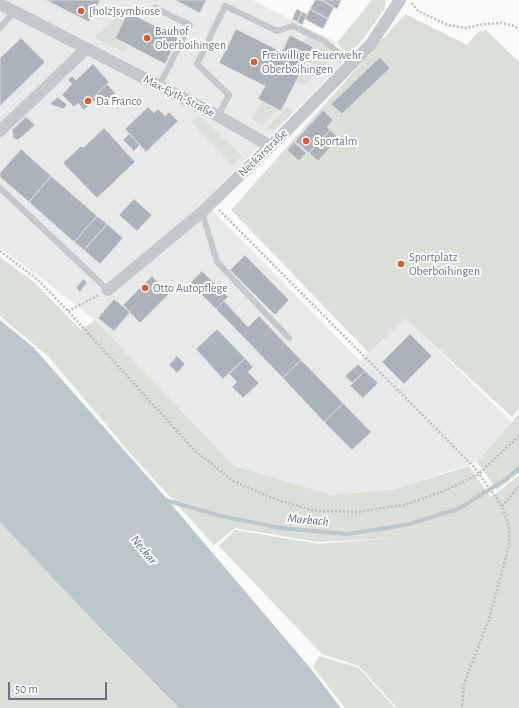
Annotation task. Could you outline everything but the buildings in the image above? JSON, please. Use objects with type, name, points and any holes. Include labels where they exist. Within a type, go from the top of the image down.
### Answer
[{"type":"street","name":"Neckarstraße","points":[[108,290],[202,212],[270,146],[371,44],[400,0]]},
{"type":"street","name":"Max-Eyth-Straße","points":[[0,4],[218,116],[270,146]]},
{"type":"street","points":[[0,131],[86,49]]},
{"type":"lane","points":[[218,116],[229,95],[197,64],[225,6],[277,31],[293,26],[324,41],[351,63]]},
{"type":"lane","points":[[155,8],[190,25],[159,86]]},
{"type":"lane","points":[[0,28],[14,11]]},
{"type":"lane","points":[[0,188],[108,290]]},
{"type":"lane","points":[[202,212],[218,262],[289,338]]},
{"type":"path","points":[[409,0],[418,11],[448,25],[465,28],[484,24],[502,23],[517,26],[519,30]]},
{"type":"path","points":[[212,203],[479,474],[502,506],[508,526],[509,546],[488,622],[464,684],[462,708]]},
{"type":"path","points":[[0,251],[38,280],[194,450],[233,481],[275,499],[315,511],[357,512],[404,505],[446,490],[479,474],[519,436]]},
{"type":"path","points":[[68,311],[108,290]]},
{"type":"path","points":[[502,506],[519,486]]},
{"type":"shaded area","points":[[0,0],[253,0],[337,43],[330,49],[342,61],[342,64],[204,202],[360,361],[405,317],[512,422],[477,462],[395,489],[333,495],[234,466],[95,320],[39,276],[0,248]]},
{"type":"shaded area","points":[[372,0],[385,0],[385,8],[364,38],[348,55],[337,43]]},
{"type":"shaded area","points":[[124,10],[128,12],[114,38],[127,46],[124,52],[94,38]]},
{"type":"shaded area","name":"Sportplatz Oberboihingen","points":[[405,14],[467,45],[478,32],[486,30],[519,62],[519,409],[512,417],[405,318],[369,353],[231,210]]},
{"type":"shaded area","points":[[307,37],[328,47],[342,61],[338,64],[332,58],[305,85],[297,82],[314,47],[304,41]]},
{"type":"shaded area","points":[[261,102],[277,110],[263,125],[252,119]]},
{"type":"shaded area","points":[[287,107],[293,113],[276,129],[265,130]]},
{"type":"shaded area","points":[[200,116],[242,156],[233,166],[192,123]]},
{"type":"shaded area","points":[[0,257],[35,283],[81,330],[95,320],[234,466],[333,495],[395,489],[469,466],[490,496],[473,507],[498,492],[519,475],[519,708],[397,708],[359,666],[322,654],[219,546],[235,530],[319,544],[392,538],[319,542],[235,528],[214,545],[130,453],[48,356],[0,316]]},
{"type":"shaded area","points":[[519,414],[519,473],[497,490],[477,462]]},
{"type":"shaded area","points":[[0,522],[104,632],[179,708],[0,708]]},
{"type":"shaded area","points":[[319,656],[359,668],[395,708],[345,708],[313,667]]},
{"type":"water","name":"Neckar","points":[[0,320],[33,347],[154,484],[311,669],[341,708],[179,708],[104,632],[0,522]]},
{"type":"waterway","name":"Marbach","points":[[165,500],[221,516],[281,528],[347,534],[406,525],[458,509],[505,480],[519,468]]},
{"type":"place","name":"[holz]symbiose","points":[[81,11]]},
{"type":"place","name":"Bauhof Oberboihingen","points":[[147,38]]},
{"type":"place","name":"Freiwillige Feuerwehr Oberboihingen","points":[[254,62]]},
{"type":"place","name":"Da Franco","points":[[88,101]]},
{"type":"place","name":"Sportalm","points":[[306,141]]},
{"type":"place","name":"Sportplatz Oberboihingen","points":[[401,264]]},
{"type":"place","name":"Otto Autopflege","points":[[145,288]]}]
